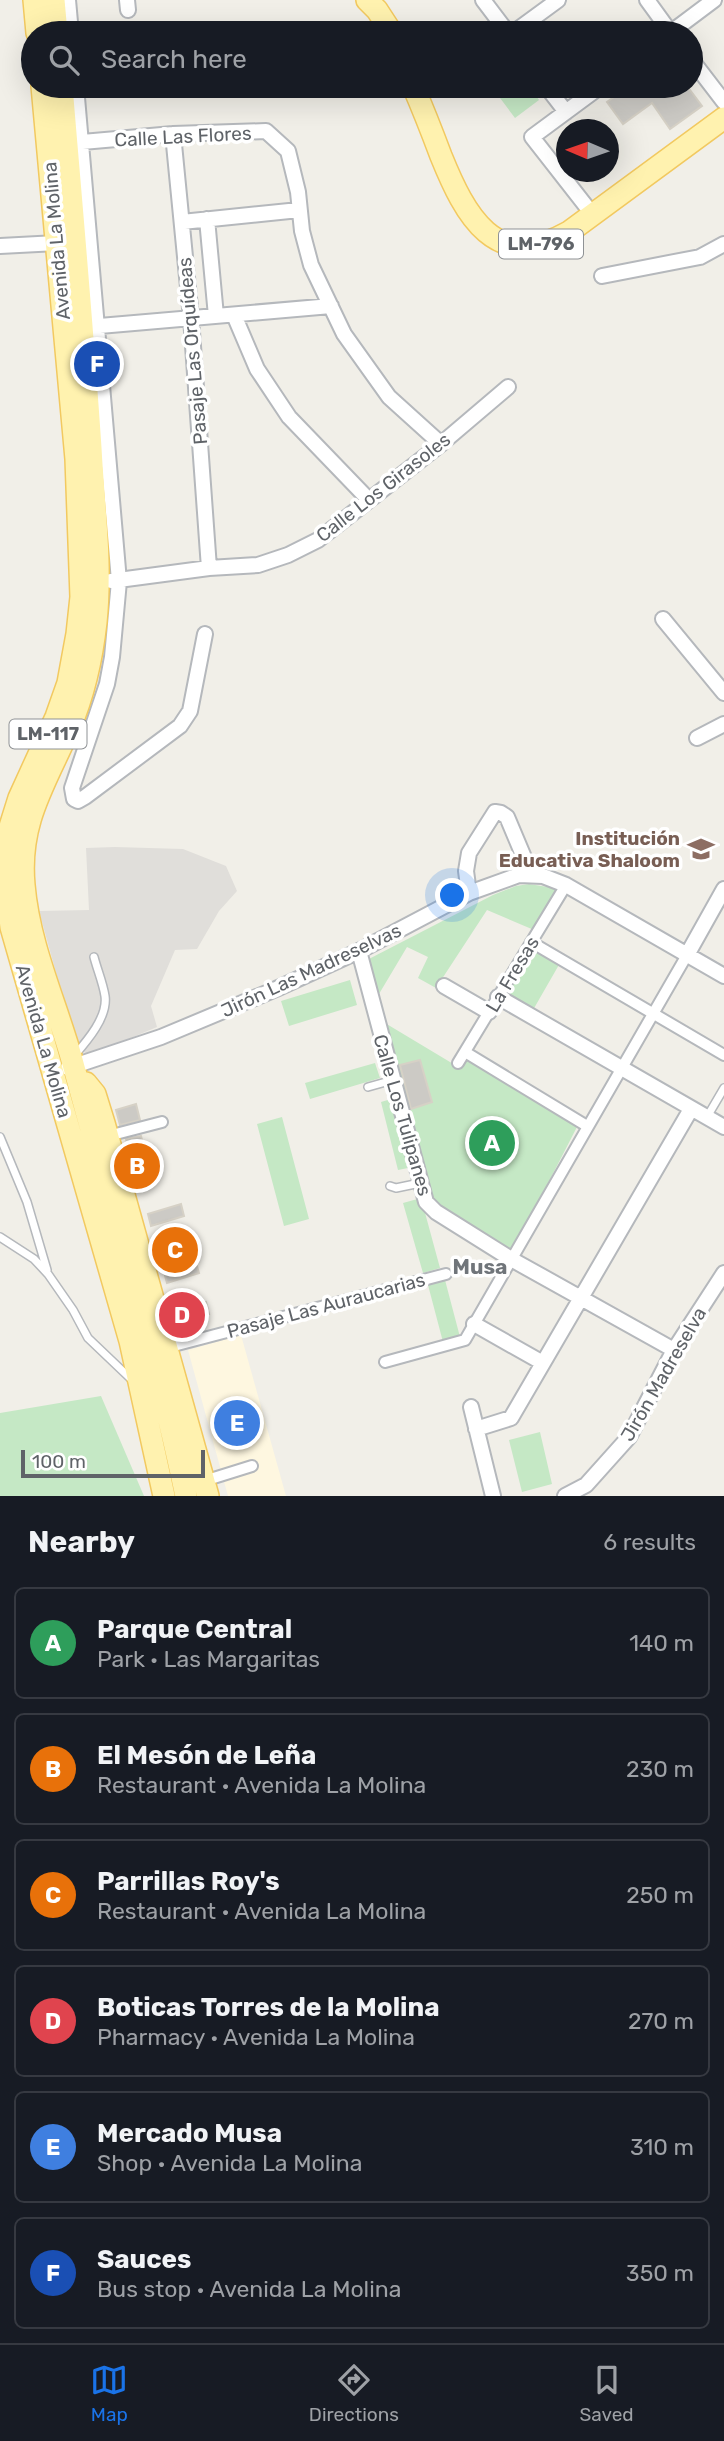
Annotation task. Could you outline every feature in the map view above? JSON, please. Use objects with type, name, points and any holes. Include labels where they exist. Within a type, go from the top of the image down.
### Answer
[{"type":"main road","points":[[34,0],[36,21]]},
{"type":"main road","points":[[54,0],[56,21]]},
{"type":"main road","points":[[367,0],[383,21]]},
{"type":"main road","name":"Avenida La Molina","points":[[43,98],[76,459],[99,580]]},
{"type":"main road","name":"Avenida La Molina","points":[[65,98],[74,143],[90,327],[99,580],[78,625],[68,683],[56,717],[19,798],[9,830],[5,862],[6,895],[11,927],[66,1066],[172,1427],[186,1496]]},
{"type":"main road","name":"LM-796","points":[[418,98],[461,203],[485,232],[508,243],[535,245],[560,237],[593,215],[724,118]]},
{"type":"main road","name":"Avenida La Molina","points":[[66,1066],[95,1094],[206,1488]]},
{"type":"main road","name":"Avenida La Molina","points":[[66,1066],[133,1371],[164,1496]]},
{"type":"street","points":[[68,0],[70,21]]},
{"type":"street","points":[[483,0],[500,21]]},
{"type":"street","points":[[527,21],[558,0]]},
{"type":"street","points":[[647,0],[662,21]]},
{"type":"street","points":[[686,21],[714,0]]},
{"type":"street","points":[[703,75],[724,102]]},
{"type":"street","points":[[74,143],[76,98]]},
{"type":"street","points":[[555,98],[566,112]]},
{"type":"street","points":[[585,98],[532,137],[593,215]]},
{"type":"street","name":"Calle Las Flores","points":[[74,143],[173,134],[266,131],[288,151],[311,265],[344,334],[390,397],[441,444]]},
{"type":"street","name":"Pasaje Las Orquídeas","points":[[173,134],[191,318],[209,568]]},
{"type":"street","points":[[181,222],[299,210]]},
{"type":"street","points":[[207,219],[216,316]]},
{"type":"street","points":[[0,246],[57,243]]},
{"type":"street","points":[[602,276],[699,257],[724,244]]},
{"type":"street","points":[[90,327],[331,306]]},
{"type":"street","points":[[234,315],[257,369],[289,417],[369,500]]},
{"type":"street","name":"Calle Los Girasoles","points":[[99,580],[258,565],[288,555],[318,540],[509,387]]},
{"type":"street","points":[[99,580],[112,657],[99,713],[72,788],[74,799],[85,797],[180,726],[190,711],[205,634]]},
{"type":"street","points":[[663,619],[724,693]]},
{"type":"street","points":[[697,738],[724,724]]},
{"type":"street","points":[[469,893],[466,871],[469,853],[490,817],[499,812],[507,817],[531,874],[566,885],[724,976]]},
{"type":"street","name":"Jirón Las Madreselvas","points":[[66,1066],[219,1014],[359,951],[469,893],[519,875],[531,874]]},
{"type":"street","name":"La Fresas","points":[[458,1063],[566,885]]},
{"type":"street","points":[[385,1362],[465,1340],[724,889]]},
{"type":"street","points":[[531,943],[724,1055]]},
{"type":"street","name":"Calle Los Tulipanes","points":[[359,951],[426,1202],[436,1212],[511,1259],[674,1350]]},
{"type":"street","points":[[444,986],[489,1012]]},
{"type":"street","points":[[498,997],[724,1128]]},
{"type":"street","points":[[465,1052],[587,1126]]},
{"type":"street","points":[[476,1429],[511,1419],[691,1109]]},
{"type":"street","points":[[108,1136],[162,1122]]},
{"type":"street","name":"Pasaje Las Auraucarias","points":[[166,1348],[446,1273]]},
{"type":"street","name":"Jirón Madreselva","points":[[565,1496],[586,1485],[629,1437],[674,1350],[724,1273]]},
{"type":"street","points":[[474,1324],[543,1363]]},
{"type":"street","points":[[471,1407],[493,1496]]},
{"type":"street","points":[[206,1488],[252,1466]]},
{"type":"lane","points":[[66,1066],[90,1038],[103,1009],[105,998],[94,957]]},
{"type":"lane","points":[[368,1087],[393,1080]]},
{"type":"lane","points":[[707,1118],[724,1088]]},
{"type":"lane","points":[[0,1138],[27,1202],[48,1274]]},
{"type":"lane","points":[[390,1186],[396,1188],[420,1183]]},
{"type":"lane","points":[[0,1237],[34,1259],[48,1274],[74,1310],[88,1338],[133,1371],[130,1388]]},
{"type":"shaded area","points":[[86,848],[183,849],[226,866],[237,891],[219,911],[197,949],[175,950],[151,1006],[157,1027],[90,1055],[77,1049],[39,911],[89,910]]},
{"type":"shaded area","points":[[241,1335],[286,1496],[228,1496],[188,1350]]},
{"type":"green space","points":[[500,98],[538,98],[539,100],[515,118]]},
{"type":"green space","points":[[529,884],[560,889],[534,930],[487,910],[436,988],[418,978],[428,957],[407,947],[376,999],[365,961],[493,895]]},
{"type":"green space","points":[[531,946],[560,963],[533,1010],[504,993]]},
{"type":"green space","points":[[350,980],[357,1005],[289,1026],[281,1001]]},
{"type":"green space","points":[[380,1020],[460,1068],[468,1058],[578,1125],[511,1255],[443,1209],[431,1197]]},
{"type":"green space","points":[[375,1063],[380,1078],[310,1099],[305,1083]]},
{"type":"green space","points":[[391,1099],[408,1168],[398,1170],[381,1102]]},
{"type":"green space","points":[[282,1117],[309,1219],[284,1226],[257,1124]]},
{"type":"green space","points":[[421,1198],[440,1268],[423,1273],[403,1203]]},
{"type":"green space","points":[[445,1280],[460,1337],[443,1342],[428,1285]]},
{"type":"green space","points":[[101,1396],[144,1496],[0,1496],[0,1413]]},
{"type":"green space","points":[[540,1432],[552,1484],[522,1492],[509,1440]]},
{"type":"building","points":[[612,98],[696,98],[702,106],[670,129],[652,103],[623,124],[607,102]]},
{"type":"building","points":[[420,1060],[432,1102],[411,1109],[400,1065]]},
{"type":"building","points":[[136,1104],[140,1120],[120,1125],[116,1110]]},
{"type":"building","points":[[141,1136],[150,1170],[135,1174],[126,1139]]},
{"type":"building","points":[[181,1204],[184,1216],[151,1226],[148,1214]]},
{"type":"building","points":[[189,1239],[199,1273],[167,1283],[158,1249]]},
{"type":"building","points":[[206,1302],[209,1314],[178,1322],[175,1311]]},
{"type":"place","name":"Sauces","points":[[97,364]]},
{"type":"place","name":"Institución Educativa Shaloom","points":[[701,849]]},
{"type":"place","name":"Parque Central","points":[[492,1143]]},
{"type":"place","name":"El Mesón de Leña","points":[[137,1166]]},
{"type":"place","name":"Parrillas Roy's","points":[[175,1250]]},
{"type":"place","name":"Boticas Torres de la Molina","points":[[182,1315]]},
{"type":"place","name":"Mercado Musa","points":[[237,1423]]},
{"type":"district","name":"Musa","points":[[480,1267]]}]
